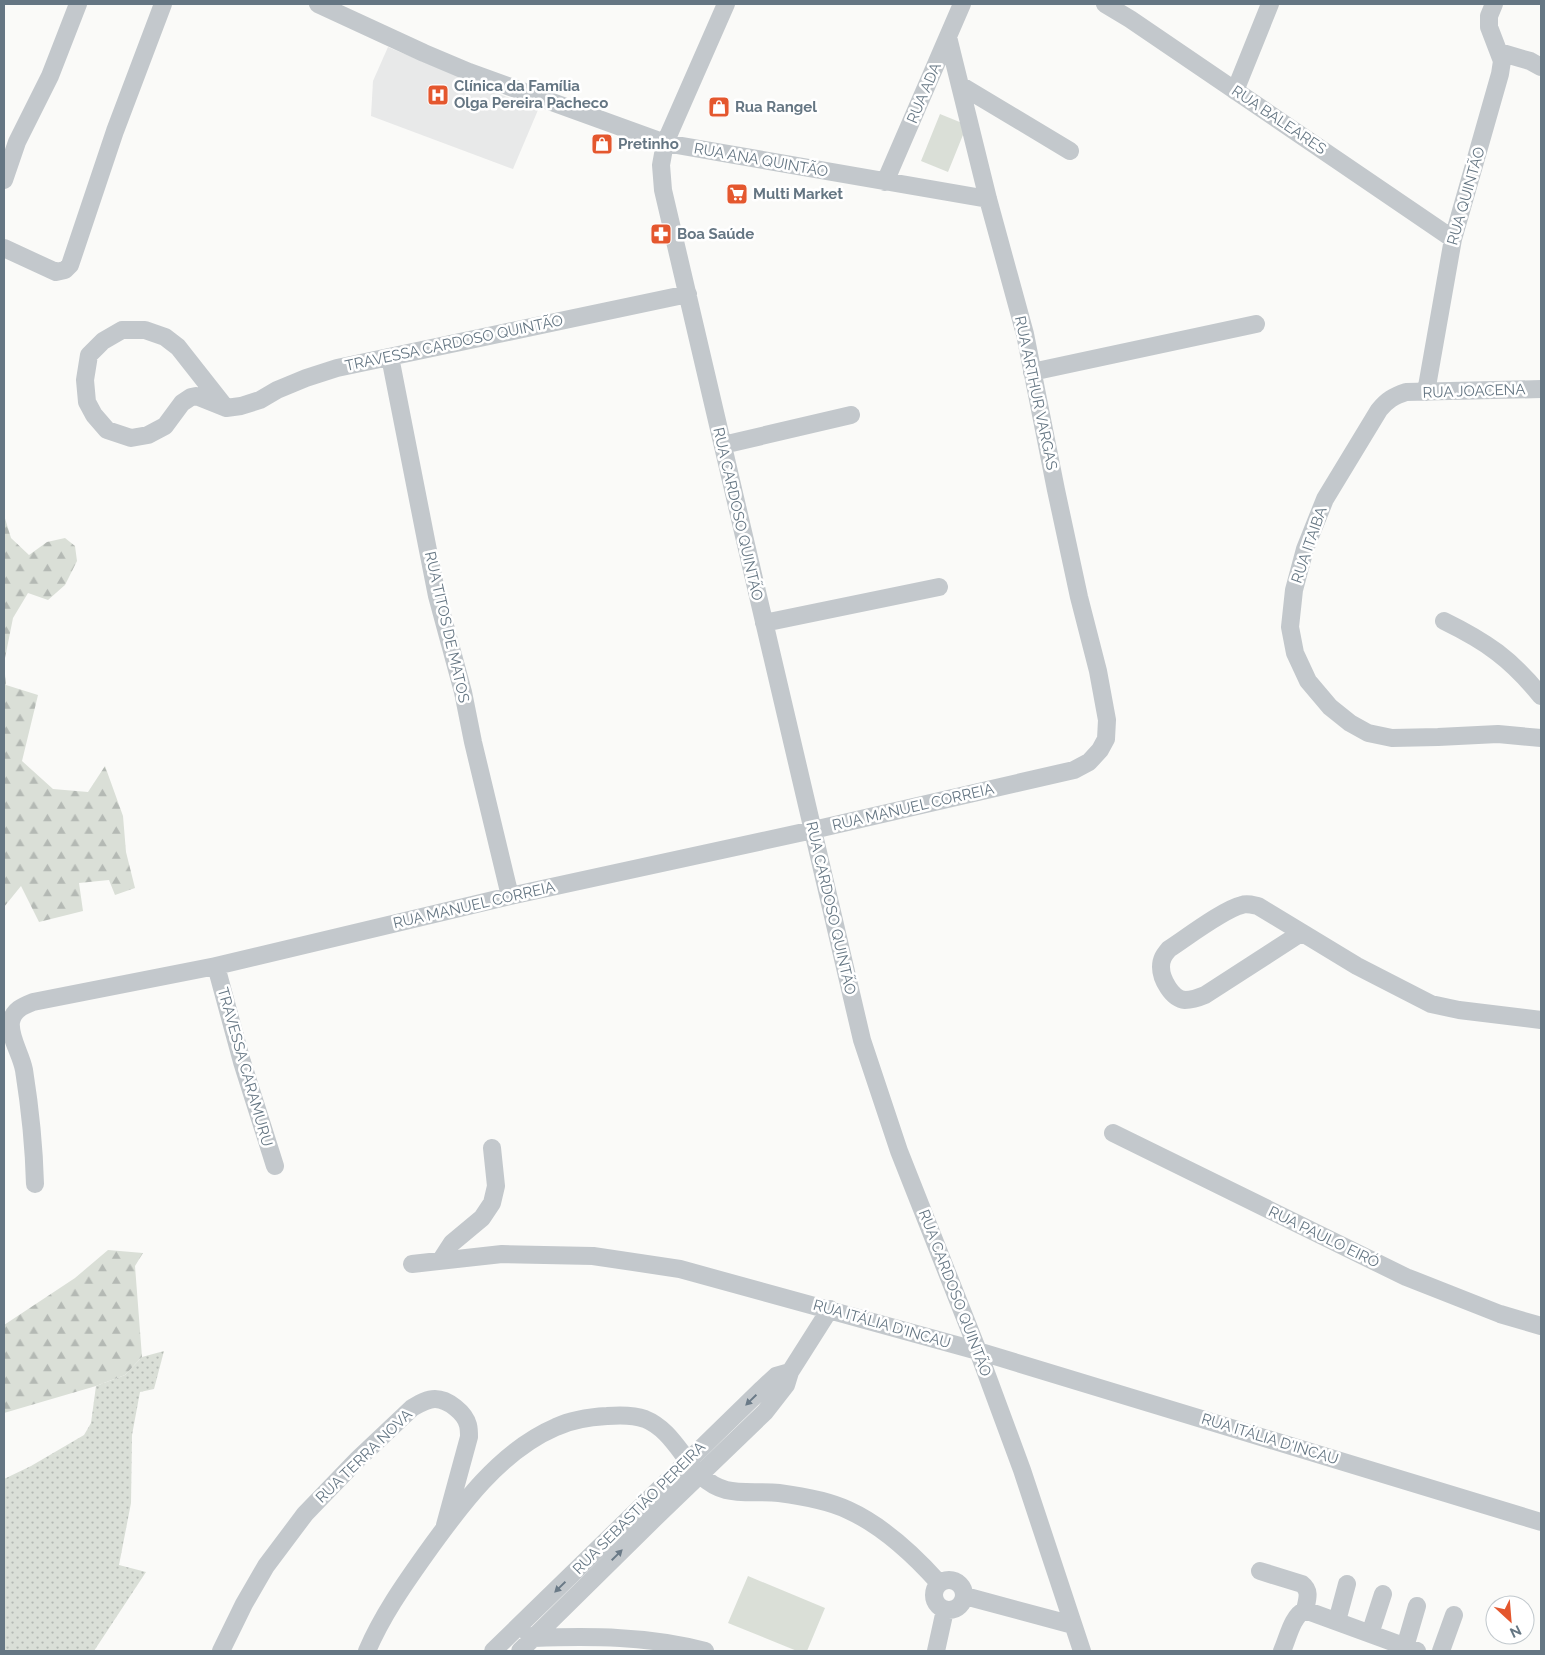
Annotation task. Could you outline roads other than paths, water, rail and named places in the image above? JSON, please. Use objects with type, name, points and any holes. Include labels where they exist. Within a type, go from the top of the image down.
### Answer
[{"type":"street","points":[[4,180],[17,142],[50,76],[78,4]]},
{"type":"street","points":[[4,248],[56,272],[65,270],[70,265],[115,131],[163,4]]},
{"type":"street","name":"RUA ANA QUINTÃO","points":[[318,4],[348,10],[424,53],[468,72],[665,143],[988,199]]},
{"type":"street","name":"RUA CARDOSO QUINTÃO","points":[[726,4],[665,143],[661,165],[663,190],[862,1040],[899,1151],[978,1351],[1022,1470],[1082,1651]]},
{"type":"street","name":"RUA ADA","points":[[885,182],[962,4]]},
{"type":"street","name":"RUA BALEARES","points":[[1105,4],[1236,90],[1453,239]]},
{"type":"street","points":[[1236,90],[1270,4]]},
{"type":"street","name":"RUA QUINTÃO","points":[[1426,392],[1453,239],[1500,74],[1502,61],[1489,27],[1489,16],[1494,4]]},
{"type":"street","name":"RUA ARTHUR VARGAS","points":[[948,37],[988,199],[1025,334],[1079,597],[1098,671],[1107,720],[1106,739],[1100,750]]},
{"type":"street","points":[[1499,52],[1541,67]]},
{"type":"street","points":[[960,85],[1070,151]]},
{"type":"street","name":"TRAVESSA CARDOSO QUINTÃO","points":[[226,408],[260,400],[277,390],[337,368],[688,294]]},
{"type":"street","points":[[1032,372],[1256,324]]},
{"type":"street","points":[[122,330],[145,330],[165,337],[178,347],[226,408],[196,396],[191,396],[182,403],[165,426],[148,435],[131,438],[107,430],[94,416],[87,402],[85,380],[89,355],[103,340],[122,330]]},
{"type":"street","name":"RUA TITOS DE MATOS","points":[[390,357],[437,596],[463,692],[510,896]]},
{"type":"street","name":"RUA JOACENA","points":[[1406,392],[1541,389]]},
{"type":"street","name":"RUA ITAIBA","points":[[1406,392],[1395,395],[1387,400],[1379,410],[1325,499],[1305,549],[1294,590],[1290,627],[1296,653],[1308,681],[1330,707],[1368,733],[1392,738],[1498,734],[1541,738]]},
{"type":"street","points":[[723,445],[851,415]]},
{"type":"street","points":[[764,623],[939,587]]},
{"type":"street","points":[[1444,621],[1479,638],[1505,657],[1541,696]]},
{"type":"street","name":"RUA MANUEL CORREIA","points":[[35,1184],[34,1145],[24,1067],[12,1031],[11,1022],[13,1015],[19,1008],[32,1002],[216,966],[510,896],[1074,770],[1089,762],[1100,750]]},
{"type":"street","points":[[1301,934],[1205,995],[1195,999],[1183,1000],[1171,992],[1166,985],[1161,969],[1163,957],[1169,949],[1228,911],[1242,905],[1258,906],[1301,934],[1357,966],[1431,1004],[1459,1010],[1541,1020]]},
{"type":"street","name":"TRAVESSA CARAMURU","points":[[216,966],[242,1062],[275,1166]]},
{"type":"street","name":"RUA PAULO EIRÓ","points":[[1113,1133],[1406,1277],[1492,1311],[1541,1326]]},
{"type":"street","points":[[441,1260],[452,1243],[482,1218],[492,1203],[496,1186],[492,1148]]},
{"type":"street","name":"RUA ITÁLIA D'INCAU","points":[[412,1264],[502,1254],[593,1256],[680,1268],[978,1351],[1541,1522]]},
{"type":"street","name":"RUA SEBASTIÃO PEREIRA","points":[[520,1651],[765,1412],[786,1385],[790,1372],[830,1309]]},
{"type":"street","name":"RUA SEBASTIÃO PEREIRA","points":[[494,1651],[762,1389],[776,1376],[790,1372]]},
{"type":"street","name":"RUA TERRA NOVA","points":[[221,1651],[244,1604],[266,1566],[305,1514],[358,1459],[412,1408],[422,1402],[435,1399],[455,1407],[468,1424],[469,1438],[443,1530]]},
{"type":"street","points":[[367,1651],[378,1625],[397,1594],[443,1530],[476,1489],[506,1458],[555,1427],[585,1417],[618,1415],[644,1419],[661,1428],[687,1461],[701,1475],[714,1485],[727,1490],[779,1493],[808,1498],[848,1510],[877,1527],[918,1560],[939,1583]]},
{"type":"street","points":[[1260,1571],[1302,1584],[1306,1587],[1308,1593],[1306,1610]]},
{"type":"street","points":[[944,1580],[956,1581],[961,1584],[965,1596],[963,1602],[958,1607],[952,1610],[945,1610],[936,1604],[933,1593],[939,1583],[944,1580]]},
{"type":"street","points":[[1337,1622],[1347,1584]]},
{"type":"street","points":[[1370,1634],[1383,1594]]},
{"type":"street","points":[[965,1596],[1073,1625]]},
{"type":"street","points":[[1282,1651],[1296,1618],[1300,1612],[1306,1610],[1411,1649],[1417,1606]]},
{"type":"street","points":[[936,1651],[945,1610]]},
{"type":"street","points":[[1441,1651],[1454,1615]]},
{"type":"street","points":[[515,1630],[534,1638],[587,1636],[640,1640],[705,1651]]},
{"type":"place","name":"Clínica da Família Olga Pereira Pacheco","points":[[438,95]]},
{"type":"place","name":"Rua Rangel","points":[[719,107]]},
{"type":"place","name":"Pretinho","points":[[602,144]]},
{"type":"place","name":"Multi Market","points":[[737,194]]},
{"type":"place","name":"Boa Saúde","points":[[661,234]]}]
